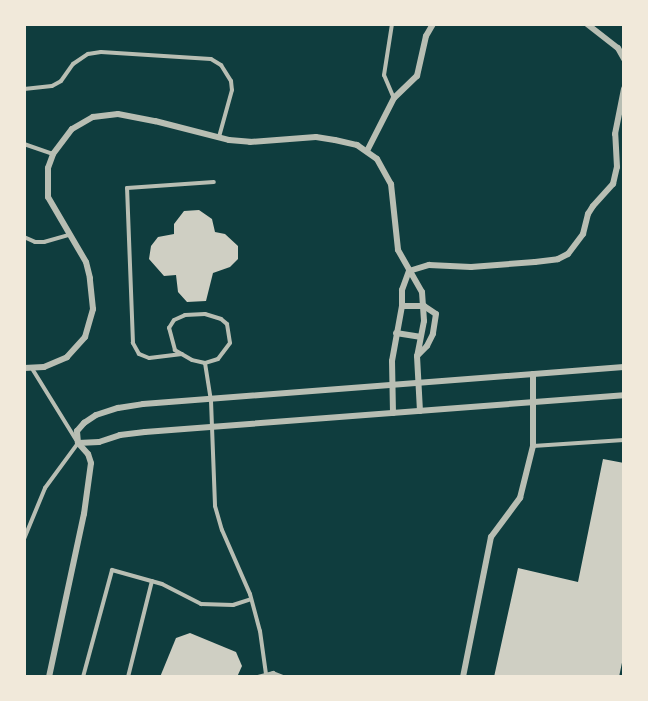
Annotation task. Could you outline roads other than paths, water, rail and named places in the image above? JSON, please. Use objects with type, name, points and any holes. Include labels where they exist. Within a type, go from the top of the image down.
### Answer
[{"type":"street","points":[[367,151],[394,98],[417,76],[426,36],[433,24]]},
{"type":"street","points":[[587,24],[618,48],[624,58]]},
{"type":"street","points":[[409,271],[429,265],[471,267],[535,262],[558,259],[568,254],[583,234],[588,214],[593,206],[613,184],[616,167],[615,134],[624,89]]},
{"type":"street","points":[[27,368],[44,367],[68,357],[79,346],[91,322],[93,309],[86,262],[48,197],[46,183],[53,154],[72,129],[81,122],[105,114],[155,120],[219,138],[250,142],[316,137],[357,145],[367,151],[377,159],[391,184],[398,250],[422,292],[424,306],[417,356],[420,411]]},
{"type":"street","points":[[393,413],[391,386],[396,333],[402,306],[402,290],[409,271]]},
{"type":"street","points":[[402,306],[424,306],[436,314],[427,346],[417,356]]},
{"type":"street","points":[[396,333],[420,337]]},
{"type":"street","points":[[49,677],[84,514],[91,463],[88,453],[78,443],[77,431],[84,423],[118,408],[624,367]]},
{"type":"street","points":[[463,677],[491,537],[520,498],[533,446],[533,374]]},
{"type":"street","points":[[78,443],[99,442],[120,435],[211,426],[624,395]]},
{"type":"lane","points":[[392,24],[384,75],[394,98]]},
{"type":"lane","points":[[24,89],[52,86],[60,81],[73,64],[88,54],[101,52],[211,59],[221,65],[231,81],[231,90],[219,138]]},
{"type":"lane","points":[[24,144],[53,154]]},
{"type":"lane","points":[[182,354],[149,358],[139,354],[133,343],[127,188],[214,182]]},
{"type":"lane","points":[[24,237],[35,242],[44,242],[70,234]]},
{"type":"lane","points":[[195,314],[220,319],[229,328],[228,349],[219,359],[205,363],[175,350],[169,328],[174,320],[195,314]]},
{"type":"lane","points":[[205,363],[211,401],[215,506],[222,530],[251,599],[260,631],[266,674]]},
{"type":"lane","points":[[24,539],[45,488],[78,443],[27,368]]},
{"type":"lane","points":[[533,446],[624,440]]},
{"type":"lane","points":[[83,677],[112,570],[152,581],[201,604],[232,605],[251,599]]},
{"type":"lane","points":[[129,677],[152,581]]},
{"type":"lane","points":[[258,677],[266,674],[283,677]]}]
